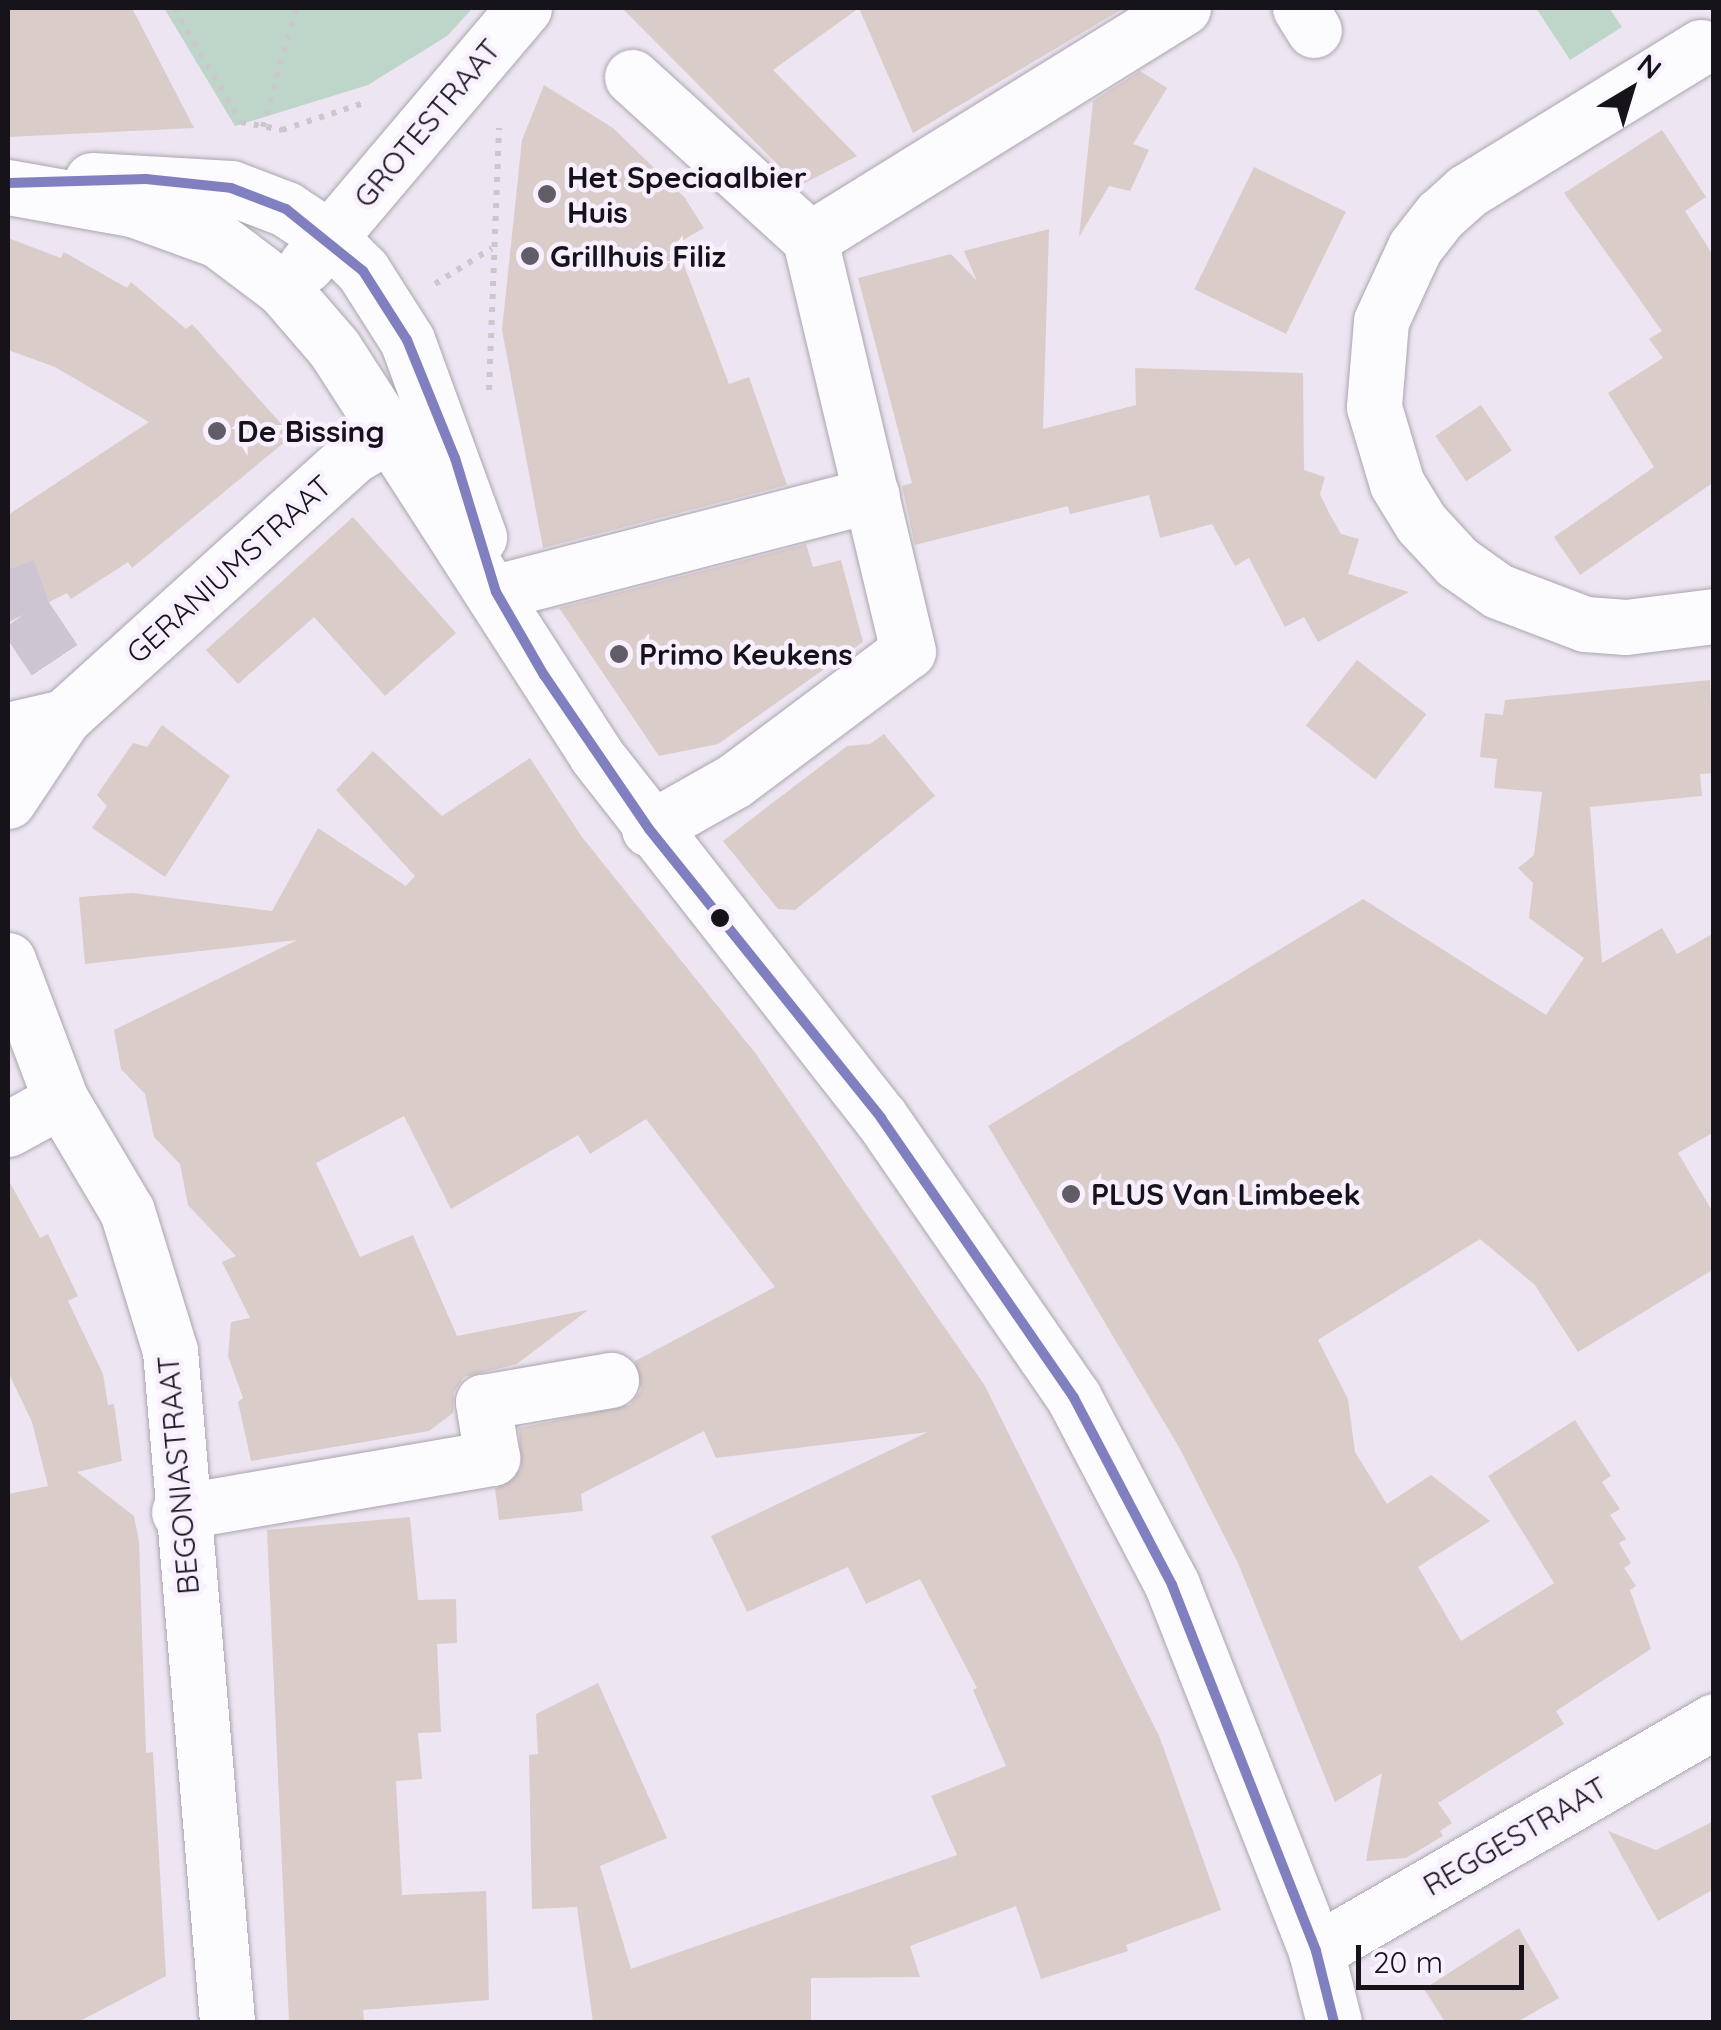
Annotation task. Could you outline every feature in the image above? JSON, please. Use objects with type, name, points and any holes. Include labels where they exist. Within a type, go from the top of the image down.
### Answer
[{"type":"street","points":[[810,239],[1183,8]]},
{"type":"street","name":"GROTESTRAAT","points":[[283,289],[330,239],[511,22]]},
{"type":"street","points":[[1697,40],[1467,191],[1440,215],[1415,246],[1381,321],[1374,407],[1397,484],[1422,523],[1457,562],[1498,590],[1586,624],[1626,627],[1714,616]]},
{"type":"street","points":[[632,77],[810,239],[908,651],[734,781],[648,829]]},
{"type":"street","points":[[8,185],[146,178],[232,188],[286,209],[330,239],[392,311],[455,458],[496,592]]},
{"type":"street","points":[[8,185],[132,209],[218,240],[283,289],[334,348],[648,829],[881,1118],[1074,1398],[1172,1584],[1316,1950],[1334,2022]]},
{"type":"street","points":[[390,435],[455,458]]},
{"type":"street","name":"GERANIUMSTRAAT","points":[[8,730],[64,716],[354,455],[390,435]]},
{"type":"street","points":[[496,592],[872,496]]},
{"type":"street","points":[[8,801],[64,716]]},
{"type":"street","name":"BEGONIASTRAAT","points":[[8,960],[61,1100],[127,1211],[170,1352],[179,1512],[227,2022]]},
{"type":"street","points":[[8,1129],[61,1100]]},
{"type":"street","points":[[179,1512],[492,1458],[482,1402],[611,1380]]},
{"type":"street","name":"REGGESTRAAT","points":[[1316,1950],[1714,1722]]},
{"type":"path","points":[[174,8],[242,122],[282,130],[374,100]]},
{"type":"path","points":[[262,127],[296,8]]},
{"type":"path","points":[[489,395],[511,22]]},
{"type":"path","points":[[230,132],[262,127]]},
{"type":"green space","points":[[164,8],[473,8],[447,36],[368,85],[235,126]]},
{"type":"green space","points":[[1536,8],[1609,8],[1622,27],[1570,60]]},
{"type":"building","points":[[8,8],[132,8],[194,128],[8,137]]},
{"type":"building","points":[[622,8],[859,8],[773,70],[857,156],[799,186]]},
{"type":"building","points":[[859,8],[1124,8],[913,133]]},
{"type":"building","points":[[1140,71],[1167,88],[1133,144],[1149,150],[1130,191],[1109,186],[1079,237],[1093,101]]},
{"type":"building","points":[[544,85],[613,128],[685,198],[704,228],[676,244],[729,384],[749,377],[787,485],[543,548],[502,330],[522,140]]},
{"type":"building","points":[[1662,130],[1706,197],[1685,211],[1714,257],[1714,482],[1580,575],[1554,537],[1654,467],[1608,393],[1663,358],[1649,339],[1662,331],[1564,193]]},
{"type":"building","points":[[1254,167],[1346,212],[1286,334],[1194,289]]},
{"type":"building","points":[[1049,229],[1043,429],[1136,405],[1135,368],[1303,373],[1304,470],[1325,477],[1320,494],[1329,513],[1341,534],[1359,539],[1348,574],[1409,592],[1318,642],[1304,617],[1285,627],[1249,558],[1235,566],[1212,524],[1160,538],[1149,495],[1070,514],[1068,506],[915,545],[902,486],[912,483],[858,278],[951,254],[977,281],[964,251]]},
{"type":"building","name":"De Bissing","points":[[8,238],[61,258],[64,252],[127,288],[131,282],[186,329],[192,324],[292,436],[132,568],[128,562],[71,599],[67,593],[8,623],[8,515],[149,422],[55,367],[8,350]]},
{"type":"building","points":[[1481,405],[1512,451],[1466,481],[1435,436]]},
{"type":"building","points":[[353,517],[456,633],[385,696],[314,617],[238,684],[206,650]]},
{"type":"building","points":[[806,544],[813,567],[841,560],[863,642],[718,744],[659,756],[559,608]]},
{"type":"building","points":[[1357,660],[1426,714],[1375,780],[1306,725]]},
{"type":"building","points":[[1710,680],[1714,773],[1700,774],[1702,796],[1590,807],[1602,963],[1662,928],[1677,954],[1714,933],[1714,1132],[1678,1153],[1714,1214],[1714,1269],[1578,1352],[1535,1285],[1480,1239],[1318,1340],[1348,1399],[1355,1452],[1387,1504],[1431,1475],[1490,1521],[1418,1567],[1461,1641],[1554,1583],[1488,1476],[1575,1420],[1611,1476],[1602,1482],[1620,1509],[1610,1515],[1626,1539],[1619,1543],[1631,1563],[1624,1568],[1636,1586],[1630,1590],[1651,1649],[1556,1711],[1564,1724],[1438,1803],[1452,1823],[1440,1831],[1443,1836],[1406,1858],[1366,1861],[1382,1773],[1335,1802],[1238,1563],[1180,1449],[988,1126],[1363,899],[1546,1015],[1584,958],[1529,918],[1533,883],[1518,868],[1534,855],[1542,792],[1494,788],[1497,759],[1480,757],[1485,713],[1503,715],[1505,700]]},
{"type":"building","points":[[162,725],[230,776],[165,877],[92,828],[107,806],[97,795],[133,743],[147,747]]},
{"type":"building","points":[[884,734],[935,796],[795,910],[778,909],[723,841],[847,746],[870,744]]},
{"type":"building","points":[[373,751],[442,816],[530,758],[582,837],[756,1054],[985,1386],[1160,1738],[1221,1910],[1126,1945],[1128,1951],[1041,1979],[1016,1906],[910,1946],[920,1977],[811,1978],[811,2022],[593,2022],[577,1907],[532,1909],[529,1755],[538,1754],[536,1714],[598,1683],[667,1838],[600,1866],[631,1969],[957,1855],[931,1796],[1006,1766],[973,1690],[977,1688],[920,1579],[866,1604],[848,1567],[747,1612],[711,1536],[928,1432],[716,1458],[704,1431],[581,1494],[583,1511],[499,1520],[495,1489],[521,1468],[519,1428],[630,1405],[641,1390],[635,1361],[775,1287],[646,1119],[590,1154],[578,1135],[451,1209],[404,1116],[316,1163],[360,1257],[413,1235],[457,1336],[588,1310],[517,1364],[464,1377],[454,1392],[453,1413],[429,1431],[251,1461],[238,1402],[243,1398],[228,1356],[231,1322],[250,1318],[222,1262],[236,1256],[188,1205],[180,1164],[154,1137],[145,1094],[121,1069],[114,1030],[297,940],[85,964],[79,897],[133,893],[272,911],[318,828],[406,886],[415,876],[336,790]]},
{"type":"building","points":[[8,1179],[40,1238],[48,1234],[78,1296],[68,1301],[103,1374],[108,1405],[114,1404],[122,1461],[77,1472],[134,1516],[139,1541],[146,1753],[153,1752],[166,1976],[78,2022],[8,2022],[8,1494],[48,1486],[32,1422],[8,1372]]},
{"type":"building","points":[[410,1517],[418,1600],[456,1599],[457,1643],[437,1644],[441,1732],[418,1733],[422,1779],[396,1781],[402,1895],[486,1891],[489,2000],[363,2010],[364,2022],[289,2022],[267,1530]]},
{"type":"building","points":[[1714,1821],[1714,1889],[1658,1921],[1608,1831],[1656,1850]]},
{"type":"building","points":[[1519,1928],[1559,1998],[1517,2022],[1445,2022],[1424,1989]]},
{"type":"tunnel","points":[[8,569],[24,614],[82,701]]},
{"type":"transit line","points":[[8,183],[146,179],[231,188],[286,209],[363,271],[407,340],[455,458],[496,592],[544,675],[649,829],[881,1118],[1074,1398],[1172,1585],[1316,1951],[1334,2022]]},
{"type":"place","name":"Het Speciaalbier Huis","points":[[547,194]]},
{"type":"place","name":"Grillhuis Filiz","points":[[530,256]]},
{"type":"place","name":"De Bissing","points":[[217,431]]},
{"type":"place","name":"Primo Keukens","points":[[619,654]]},
{"type":"place","name":"PLUS Van Limbeek","points":[[1071,1194]]}]
